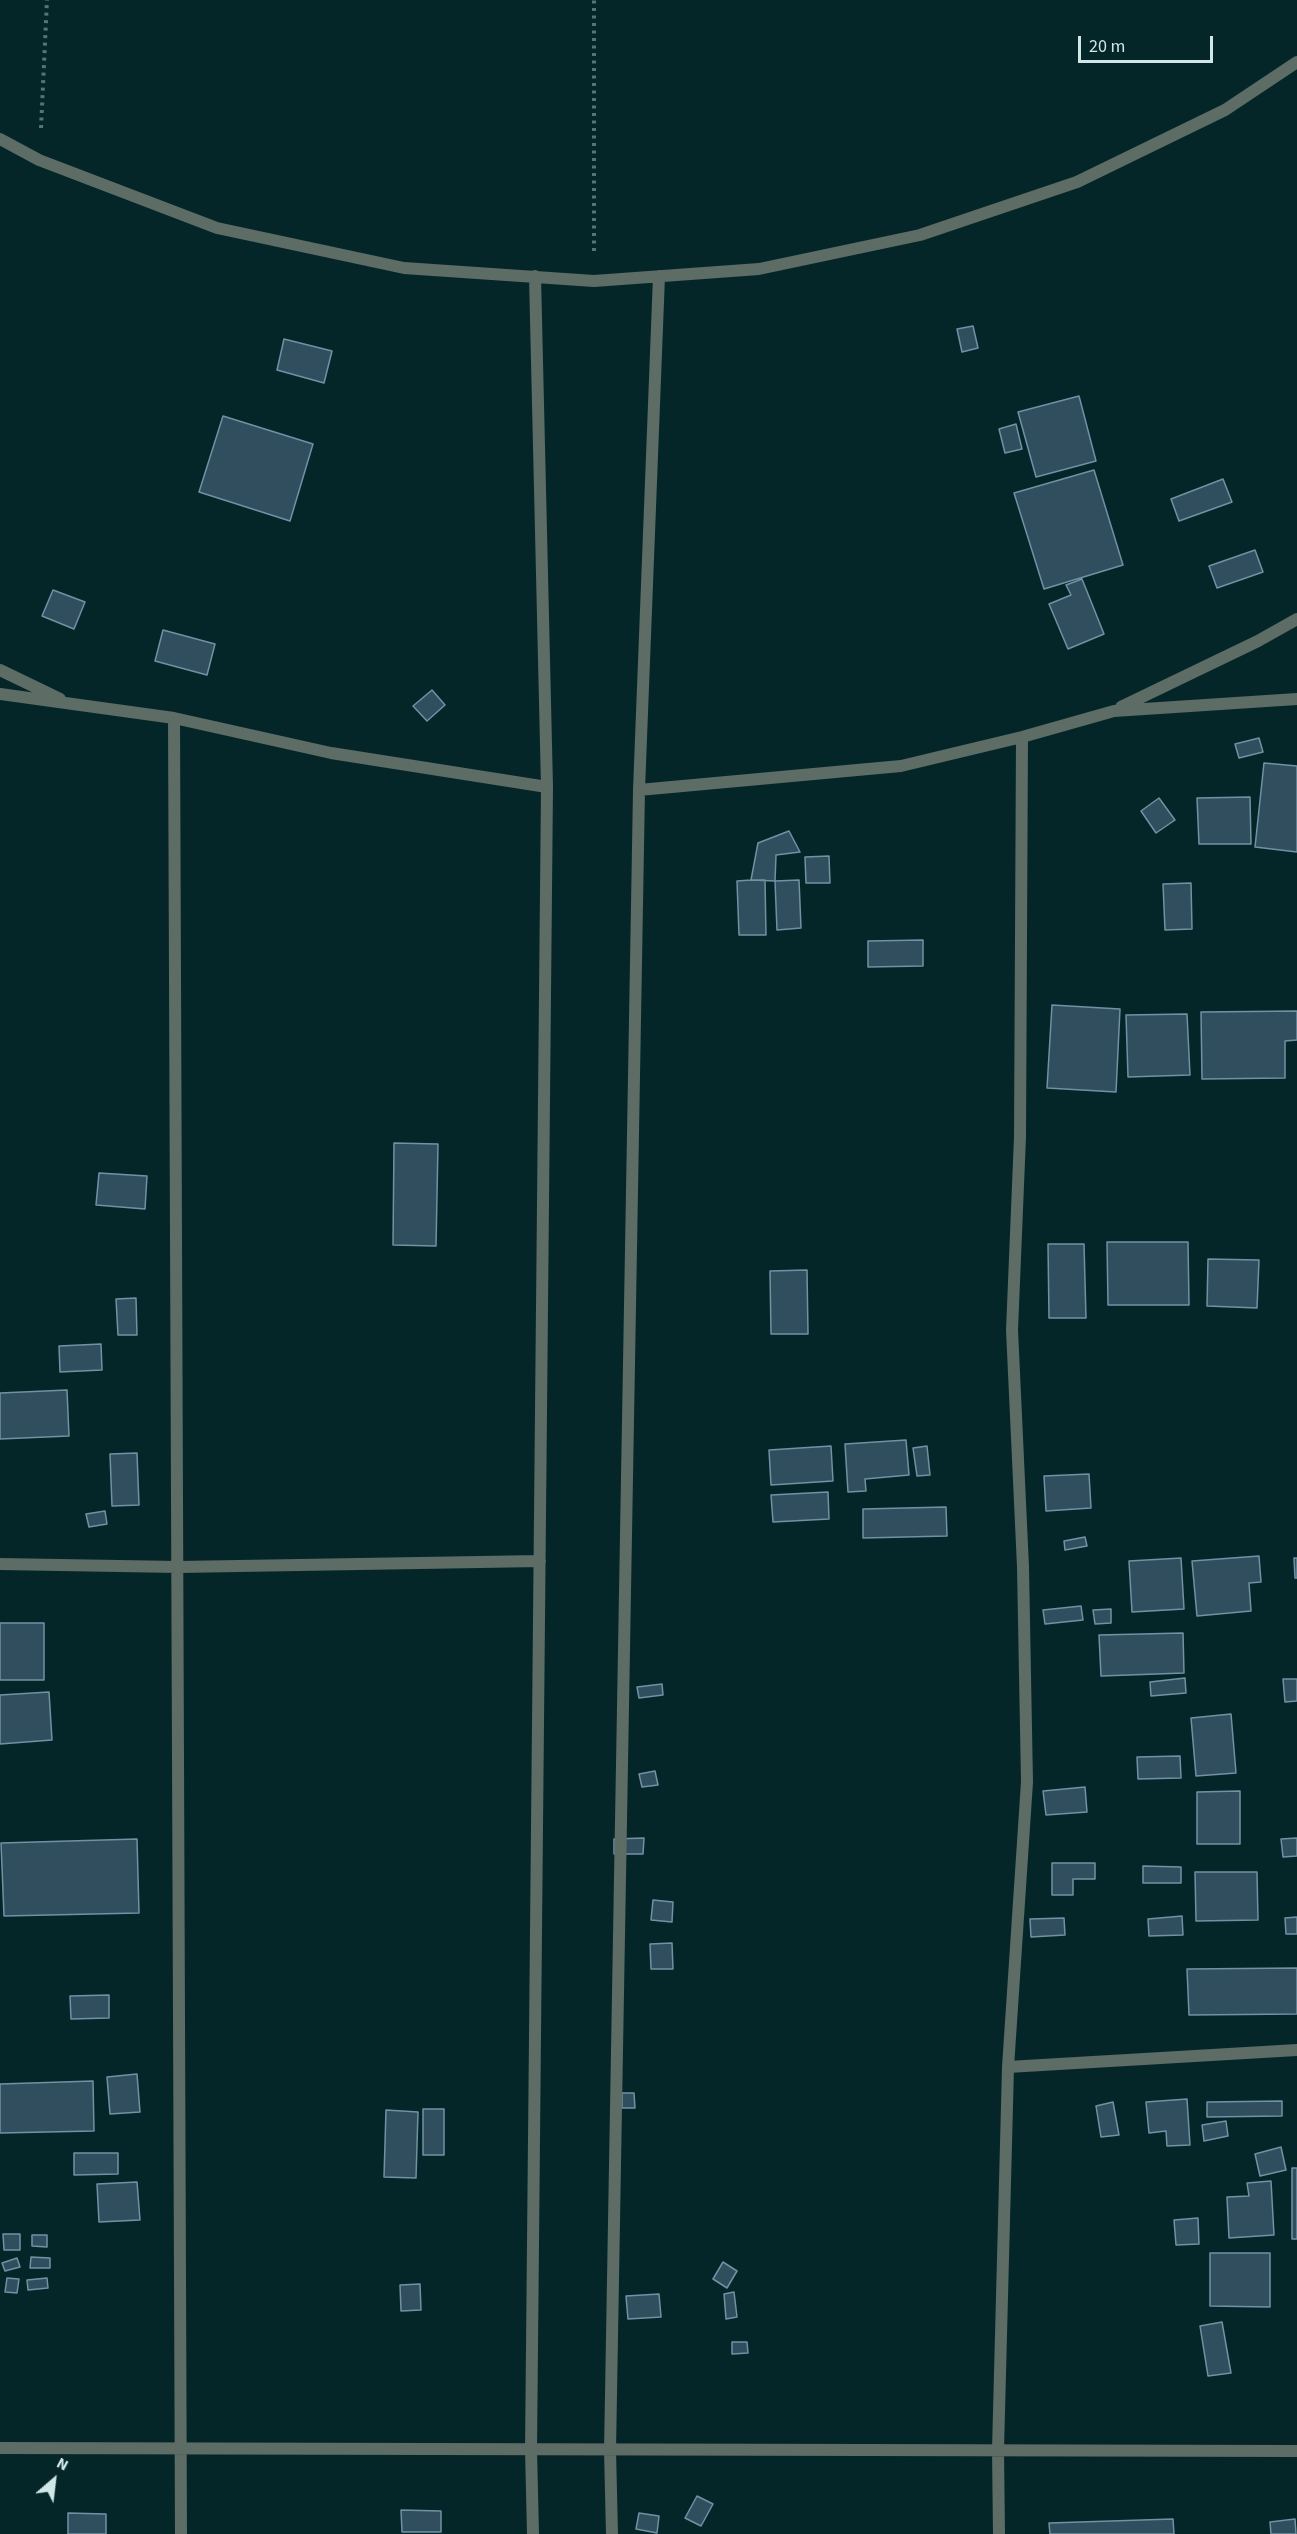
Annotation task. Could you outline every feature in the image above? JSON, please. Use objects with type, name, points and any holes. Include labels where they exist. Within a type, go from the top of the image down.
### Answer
[{"type":"street","points":[[0,138],[39,160],[217,228],[404,268],[594,281],[759,269],[932,232],[1077,182],[1225,110],[1297,62]]},
{"type":"street","points":[[533,2534],[531,2449],[547,787],[535,276]]},
{"type":"street","points":[[612,2534],[610,2450],[639,790],[659,276]]},
{"type":"street","points":[[639,790],[901,766],[1022,737],[1114,711],[1258,641],[1297,619]]},
{"type":"street","points":[[0,670],[69,704]]},
{"type":"street","points":[[0,694],[174,718],[331,753],[547,787]]},
{"type":"street","points":[[1114,711],[1297,699]]},
{"type":"street","points":[[174,718],[182,2534]]},
{"type":"street","points":[[999,2534],[998,2450],[1008,2067],[1027,1782],[1023,1567],[1012,1330],[1020,1137],[1022,737]]},
{"type":"street","points":[[0,1563],[178,1567],[540,1561]]},
{"type":"street","points":[[1008,2067],[1297,2050]]},
{"type":"street","points":[[0,2448],[1297,2451]]},
{"type":"path","points":[[39,160],[47,0]]},
{"type":"path","points":[[594,0],[594,281]]},
{"type":"building","points":[[973,326],[978,348],[962,352],[957,329]]},
{"type":"building","points":[[284,339],[332,351],[324,383],[277,370]]},
{"type":"building","points":[[1079,396],[1096,461],[1036,477],[1018,412]]},
{"type":"building","points":[[223,416],[313,444],[290,521],[199,492]]},
{"type":"building","points":[[1016,424],[1022,449],[1005,453],[999,429]]},
{"type":"building","points":[[1094,470],[1123,565],[1044,589],[1014,493]]},
{"type":"building","points":[[1223,479],[1232,502],[1179,521],[1171,499]]},
{"type":"building","points":[[1255,550],[1263,572],[1217,588],[1209,566]]},
{"type":"building","points":[[1082,579],[1104,634],[1068,649],[1049,604],[1071,595],[1066,585]]},
{"type":"building","points":[[53,590],[85,602],[74,629],[42,616]]},
{"type":"building","points":[[163,630],[215,644],[207,675],[155,661]]},
{"type":"building","points":[[432,690],[445,705],[427,721],[413,706]]},
{"type":"building","points":[[1259,738],[1263,752],[1239,758],[1235,744]]},
{"type":"building","points":[[1264,763],[1297,766],[1297,852],[1255,847]]},
{"type":"building","points":[[1250,797],[1251,844],[1199,844],[1197,798]]},
{"type":"building","points":[[1159,798],[1175,820],[1156,833],[1141,811]]},
{"type":"building","points":[[789,831],[800,852],[776,855],[775,881],[751,880],[758,843]]},
{"type":"building","points":[[829,856],[830,883],[806,883],[805,857]]},
{"type":"building","points":[[765,880],[766,935],[739,935],[737,881]]},
{"type":"building","points":[[799,880],[801,928],[777,930],[775,881]]},
{"type":"building","points":[[1191,883],[1192,929],[1165,930],[1163,884]]},
{"type":"building","points":[[923,940],[923,966],[868,967],[868,941]]},
{"type":"building","points":[[1052,1005],[1120,1009],[1116,1092],[1047,1088]]},
{"type":"building","points":[[1297,1011],[1297,1040],[1285,1041],[1285,1078],[1202,1079],[1201,1012]]},
{"type":"building","points":[[1187,1014],[1190,1075],[1128,1077],[1126,1015]]},
{"type":"building","points":[[394,1143],[438,1144],[436,1246],[393,1245]]},
{"type":"building","points":[[99,1173],[147,1176],[145,1209],[96,1205]]},
{"type":"building","points":[[1107,1242],[1188,1242],[1189,1305],[1108,1305]]},
{"type":"building","points":[[1048,1244],[1084,1244],[1086,1318],[1049,1318]]},
{"type":"building","points":[[1208,1259],[1259,1260],[1257,1308],[1207,1306]]},
{"type":"building","points":[[807,1270],[808,1334],[771,1334],[770,1271]]},
{"type":"building","points":[[136,1298],[137,1335],[118,1335],[116,1299]]},
{"type":"building","points":[[101,1344],[102,1370],[60,1372],[59,1346]]},
{"type":"building","points":[[67,1390],[69,1436],[0,1439],[0,1393]]},
{"type":"building","points":[[906,1440],[909,1475],[865,1479],[866,1491],[848,1492],[845,1444]]},
{"type":"building","points":[[831,1446],[833,1481],[771,1485],[769,1450]]},
{"type":"building","points":[[927,1446],[930,1475],[917,1476],[913,1448]]},
{"type":"building","points":[[137,1453],[139,1505],[112,1506],[110,1454]]},
{"type":"building","points":[[1089,1474],[1091,1508],[1046,1511],[1044,1476]]},
{"type":"building","points":[[828,1492],[829,1519],[773,1522],[771,1495]]},
{"type":"building","points":[[946,1507],[947,1536],[863,1538],[863,1509]]},
{"type":"building","points":[[105,1511],[107,1524],[89,1527],[86,1514]]},
{"type":"building","points":[[1085,1537],[1087,1546],[1065,1550],[1064,1541]]},
{"type":"building","points":[[1259,1556],[1261,1582],[1249,1583],[1251,1611],[1197,1616],[1192,1561]]},
{"type":"building","points":[[1181,1558],[1184,1609],[1132,1612],[1129,1561]]},
{"type":"building","points":[[1294,1558],[1297,1558],[1297,1578],[1295,1578]]},
{"type":"building","points":[[1081,1606],[1083,1620],[1045,1624],[1043,1610]]},
{"type":"building","points":[[1111,1609],[1111,1623],[1095,1624],[1093,1610]]},
{"type":"building","points":[[0,1623],[44,1623],[44,1680],[0,1680]]},
{"type":"building","points":[[1183,1633],[1184,1673],[1101,1676],[1099,1635]]},
{"type":"building","points":[[1185,1678],[1186,1693],[1151,1696],[1150,1682]]},
{"type":"building","points":[[1283,1679],[1297,1679],[1297,1701],[1285,1702]]},
{"type":"building","points":[[662,1684],[663,1695],[639,1698],[637,1687]]},
{"type":"building","points":[[49,1692],[52,1740],[0,1744],[0,1695]]},
{"type":"building","points":[[1231,1714],[1236,1773],[1196,1776],[1191,1718]]},
{"type":"building","points":[[1180,1756],[1181,1778],[1138,1779],[1137,1757]]},
{"type":"building","points":[[655,1771],[658,1785],[642,1787],[639,1774]]},
{"type":"building","points":[[1085,1787],[1087,1812],[1046,1815],[1043,1791]]},
{"type":"building","points":[[1240,1791],[1240,1844],[1197,1844],[1197,1792]]},
{"type":"building","points":[[644,1838],[643,1854],[614,1854],[614,1839]]},
{"type":"building","points":[[1297,1838],[1297,1856],[1283,1857],[1281,1839]]},
{"type":"building","points":[[137,1839],[139,1913],[4,1916],[1,1843]]},
{"type":"building","points":[[1052,1863],[1095,1863],[1095,1879],[1073,1879],[1073,1895],[1052,1895]]},
{"type":"building","points":[[1143,1866],[1181,1867],[1181,1883],[1143,1883]]},
{"type":"building","points":[[1195,1872],[1257,1872],[1258,1920],[1196,1921]]},
{"type":"building","points":[[653,1900],[673,1902],[672,1922],[651,1920]]},
{"type":"building","points":[[1182,1916],[1183,1935],[1149,1936],[1148,1919]]},
{"type":"building","points":[[1297,1917],[1297,1934],[1286,1934],[1285,1918]]},
{"type":"building","points":[[1064,1918],[1065,1935],[1031,1937],[1030,1919]]},
{"type":"building","points":[[672,1943],[673,1969],[651,1969],[650,1944]]},
{"type":"building","points":[[1297,1968],[1297,2014],[1189,2015],[1187,1969]]},
{"type":"building","points":[[109,1995],[109,2018],[71,2019],[70,1996]]},
{"type":"building","points":[[137,2074],[140,2112],[110,2114],[107,2077]]},
{"type":"building","points":[[93,2081],[94,2131],[0,2133],[0,2084]]},
{"type":"building","points":[[622,2093],[634,2093],[635,2108],[622,2108]]},
{"type":"building","points":[[1187,2099],[1190,2145],[1167,2146],[1166,2131],[1149,2133],[1146,2102]]},
{"type":"building","points":[[1282,2101],[1282,2116],[1207,2117],[1207,2102]]},
{"type":"building","points":[[1113,2102],[1119,2135],[1101,2137],[1096,2106]]},
{"type":"building","points":[[423,2109],[444,2109],[444,2155],[423,2155]]},
{"type":"building","points":[[386,2110],[418,2112],[416,2178],[384,2177]]},
{"type":"building","points":[[1226,2121],[1228,2136],[1204,2141],[1202,2125]]},
{"type":"building","points":[[1281,2147],[1286,2170],[1260,2176],[1255,2154]]},
{"type":"building","points":[[74,2153],[118,2153],[118,2174],[74,2175]]},
{"type":"building","points":[[1292,2168],[1297,2168],[1297,2239],[1292,2239]]},
{"type":"building","points":[[1271,2181],[1274,2235],[1229,2238],[1227,2197],[1249,2196],[1247,2183]]},
{"type":"building","points":[[137,2182],[140,2220],[99,2222],[97,2184]]},
{"type":"building","points":[[1198,2218],[1199,2244],[1176,2245],[1174,2220]]},
{"type":"building","points":[[3,2234],[20,2234],[20,2250],[4,2250]]},
{"type":"building","points":[[32,2235],[47,2235],[47,2247],[32,2246]]},
{"type":"building","points":[[1210,2253],[1270,2253],[1270,2307],[1210,2306]]},
{"type":"building","points":[[31,2257],[50,2258],[50,2268],[30,2268]]},
{"type":"building","points":[[17,2258],[20,2267],[5,2271],[2,2263]]},
{"type":"building","points":[[723,2262],[737,2271],[727,2288],[713,2279]]},
{"type":"building","points":[[7,2278],[19,2279],[17,2293],[5,2292]]},
{"type":"building","points":[[47,2278],[48,2288],[28,2290],[27,2280]]},
{"type":"building","points":[[420,2284],[421,2310],[401,2311],[400,2285]]},
{"type":"building","points":[[734,2292],[737,2317],[726,2319],[724,2294]]},
{"type":"building","points":[[659,2294],[661,2317],[628,2319],[626,2296]]},
{"type":"building","points":[[1222,2322],[1231,2373],[1208,2376],[1200,2326]]},
{"type":"building","points":[[732,2342],[747,2342],[748,2353],[732,2354]]},
{"type":"building","points":[[697,2496],[713,2504],[701,2526],[685,2518]]},
{"type":"building","points":[[401,2510],[441,2511],[441,2532],[402,2532]]},
{"type":"building","points":[[68,2513],[106,2514],[106,2534],[68,2534]]},
{"type":"building","points":[[639,2513],[659,2516],[657,2533],[636,2529]]},
{"type":"building","points":[[1173,2519],[1174,2534],[1050,2534],[1049,2523]]},
{"type":"building","points":[[1295,2519],[1296,2534],[1271,2534],[1270,2522]]}]
